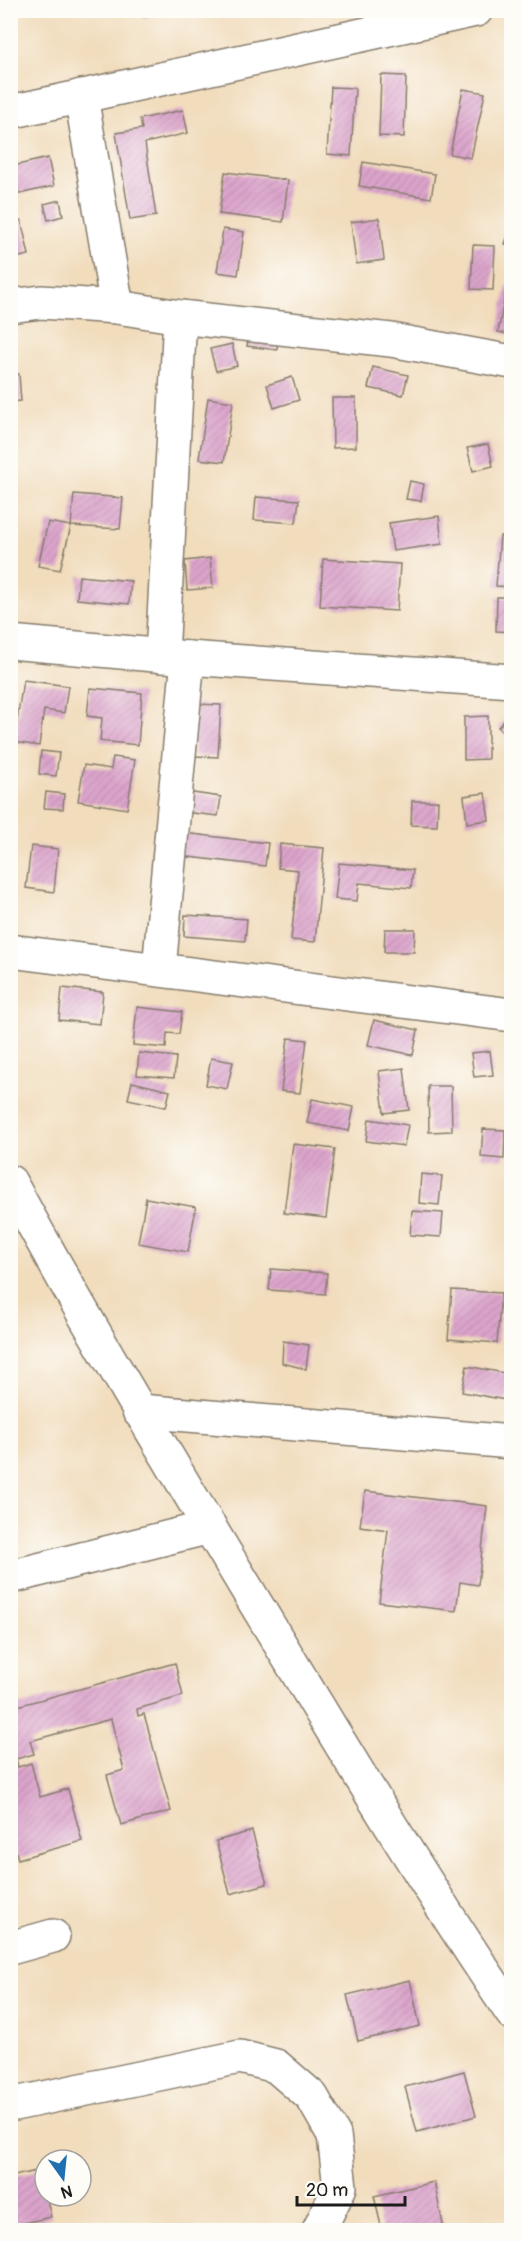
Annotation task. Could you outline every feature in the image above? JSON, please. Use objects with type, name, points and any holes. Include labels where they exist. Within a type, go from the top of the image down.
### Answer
[{"type":"street","points":[[10,112],[476,10]]},
{"type":"street","points":[[81,96],[117,307]]},
{"type":"street","points":[[10,306],[41,302],[117,307],[180,317],[390,340],[512,362]]},
{"type":"street","points":[[159,969],[175,657],[180,317]]},
{"type":"street","points":[[10,642],[175,657],[512,681]]},
{"type":"street","points":[[10,951],[512,1015]]},
{"type":"street","points":[[10,1182],[139,1411],[349,1757],[468,1948],[512,2013]]},
{"type":"street","points":[[139,1411],[512,1442]]},
{"type":"street","points":[[10,1576],[210,1527]]},
{"type":"street","points":[[10,1948],[53,1936]]},
{"type":"street","points":[[10,2105],[240,2057],[276,2066],[312,2097],[334,2135],[340,2187],[319,2230]]},
{"type":"building","points":[[143,10],[167,10],[167,11],[144,17]]},
{"type":"building","points":[[381,75],[406,76],[404,137],[379,136]]},
{"type":"building","points":[[331,87],[355,88],[351,156],[327,154]]},
{"type":"building","points":[[463,89],[485,93],[471,158],[450,154]]},
{"type":"building","points":[[183,110],[188,133],[145,143],[156,216],[130,220],[116,133],[142,129],[140,119]]},
{"type":"building","points":[[48,158],[54,186],[19,194],[13,166]]},
{"type":"building","points":[[363,162],[435,174],[431,198],[359,186]]},
{"type":"building","points":[[225,172],[288,180],[283,222],[219,214]]},
{"type":"building","points":[[60,200],[63,216],[48,220],[44,204]]},
{"type":"building","points":[[379,218],[384,260],[356,264],[351,222]]},
{"type":"building","points":[[21,220],[29,255],[10,259],[10,222]]},
{"type":"building","points":[[512,226],[512,246],[505,244]]},
{"type":"building","points":[[223,229],[244,232],[238,275],[217,272]]},
{"type":"building","points":[[473,245],[495,246],[493,290],[471,289]]},
{"type":"building","points":[[507,286],[512,287],[512,335],[498,332]]},
{"type":"building","points":[[249,335],[278,339],[277,350],[247,346]]},
{"type":"building","points":[[232,344],[237,366],[216,371],[210,349]]},
{"type":"building","points":[[373,367],[408,375],[403,395],[368,388]]},
{"type":"building","points":[[19,374],[21,401],[10,402],[10,375]]},
{"type":"building","points":[[292,377],[299,400],[274,408],[267,385]]},
{"type":"building","points":[[208,398],[233,402],[224,462],[199,459]]},
{"type":"building","points":[[332,398],[356,398],[356,447],[333,448]]},
{"type":"building","points":[[488,444],[493,466],[473,471],[467,448]]},
{"type":"building","points":[[410,481],[424,484],[421,501],[406,499]]},
{"type":"building","points":[[74,494],[123,498],[120,529],[71,526]]},
{"type":"building","points":[[256,497],[299,500],[296,523],[254,520]]},
{"type":"building","points":[[439,516],[442,544],[393,551],[389,523]]},
{"type":"building","points":[[48,522],[71,526],[60,570],[38,566]]},
{"type":"building","points":[[500,536],[512,537],[512,587],[496,586]]},
{"type":"building","points":[[210,558],[213,588],[187,590],[185,561]]},
{"type":"building","points":[[323,559],[400,564],[397,611],[320,606]]},
{"type":"building","points":[[79,576],[131,581],[129,604],[77,599]]},
{"type":"building","points":[[497,597],[512,597],[512,632],[496,631]]},
{"type":"building","points":[[23,680],[68,686],[64,713],[44,710],[39,746],[14,742]]},
{"type":"building","points":[[90,688],[142,693],[138,745],[100,741],[102,718],[87,716]]},
{"type":"building","points":[[196,704],[221,705],[218,757],[193,756]]},
{"type":"building","points":[[512,712],[512,740],[498,727]]},
{"type":"building","points":[[488,716],[488,759],[464,760],[464,717]]},
{"type":"building","points":[[41,751],[59,753],[56,776],[39,774]]},
{"type":"building","points":[[113,757],[135,760],[127,809],[78,801],[84,765],[111,769]]},
{"type":"building","points":[[46,792],[64,794],[63,809],[44,808]]},
{"type":"building","points":[[186,792],[221,797],[218,816],[183,812]]},
{"type":"building","points":[[485,793],[489,820],[467,823],[464,796]]},
{"type":"building","points":[[412,801],[438,801],[437,826],[411,825]]},
{"type":"building","points":[[184,833],[268,843],[265,866],[181,856]]},
{"type":"building","points":[[280,844],[324,848],[315,942],[291,940],[298,870],[278,868]]},
{"type":"building","points":[[31,846],[58,849],[54,892],[26,888]]},
{"type":"building","points":[[339,863],[413,870],[411,888],[359,883],[357,901],[335,899]]},
{"type":"building","points":[[185,915],[247,919],[245,941],[184,936]]},
{"type":"building","points":[[385,929],[415,929],[414,952],[384,952]]},
{"type":"building","points":[[62,988],[103,992],[100,1024],[59,1020]]},
{"type":"building","points":[[137,1007],[182,1012],[179,1034],[167,1033],[166,1048],[133,1045]]},
{"type":"building","points":[[374,1020],[418,1030],[413,1055],[368,1045]]},
{"type":"building","points":[[288,1038],[307,1040],[300,1093],[281,1091]]},
{"type":"building","points":[[490,1051],[493,1075],[474,1077],[471,1053]]},
{"type":"building","points":[[139,1053],[176,1057],[174,1078],[137,1075]]},
{"type":"building","points":[[211,1058],[233,1062],[227,1089],[206,1085]]},
{"type":"building","points":[[404,1068],[409,1110],[384,1113],[379,1071]]},
{"type":"building","points":[[132,1082],[170,1091],[166,1107],[128,1099]]},
{"type":"building","points":[[428,1086],[451,1086],[452,1131],[429,1132]]},
{"type":"building","points":[[312,1099],[354,1107],[349,1131],[307,1123]]},
{"type":"building","points":[[369,1119],[408,1125],[404,1146],[366,1141]]},
{"type":"building","points":[[483,1129],[505,1130],[504,1159],[481,1157]]},
{"type":"building","points":[[293,1144],[335,1149],[326,1218],[284,1213]]},
{"type":"building","points":[[421,1174],[442,1176],[439,1205],[419,1203]]},
{"type":"building","points":[[146,1198],[196,1207],[188,1252],[138,1243]]},
{"type":"building","points":[[412,1211],[443,1213],[441,1237],[410,1235]]},
{"type":"building","points":[[271,1269],[327,1273],[325,1294],[269,1290]]},
{"type":"building","points":[[452,1290],[501,1293],[497,1343],[448,1339]]},
{"type":"building","points":[[283,1341],[309,1345],[306,1369],[282,1363]]},
{"type":"building","points":[[467,1366],[510,1374],[506,1400],[462,1392]]},
{"type":"building","points":[[365,1491],[487,1506],[478,1585],[460,1582],[456,1611],[379,1602],[388,1530],[360,1526]]},
{"type":"building","points":[[175,1663],[183,1696],[137,1709],[138,1716],[144,1714],[171,1811],[121,1825],[107,1775],[124,1770],[111,1719],[30,1741],[34,1754],[16,1759],[18,1767],[31,1763],[40,1797],[68,1789],[82,1841],[18,1859],[10,1832],[10,1708]]},
{"type":"building","points":[[510,1666],[512,1686],[507,1687]]},
{"type":"building","points":[[252,1831],[267,1884],[230,1894],[216,1841]]},
{"type":"building","points":[[410,1980],[420,2026],[358,2041],[347,1995]]},
{"type":"building","points":[[464,2071],[476,2116],[417,2132],[405,2087]]},
{"type":"building","points":[[33,2172],[33,2208],[49,2208],[51,2217],[10,2226],[10,2177]]},
{"type":"building","points":[[434,2182],[444,2229],[382,2230],[374,2196]]}]
